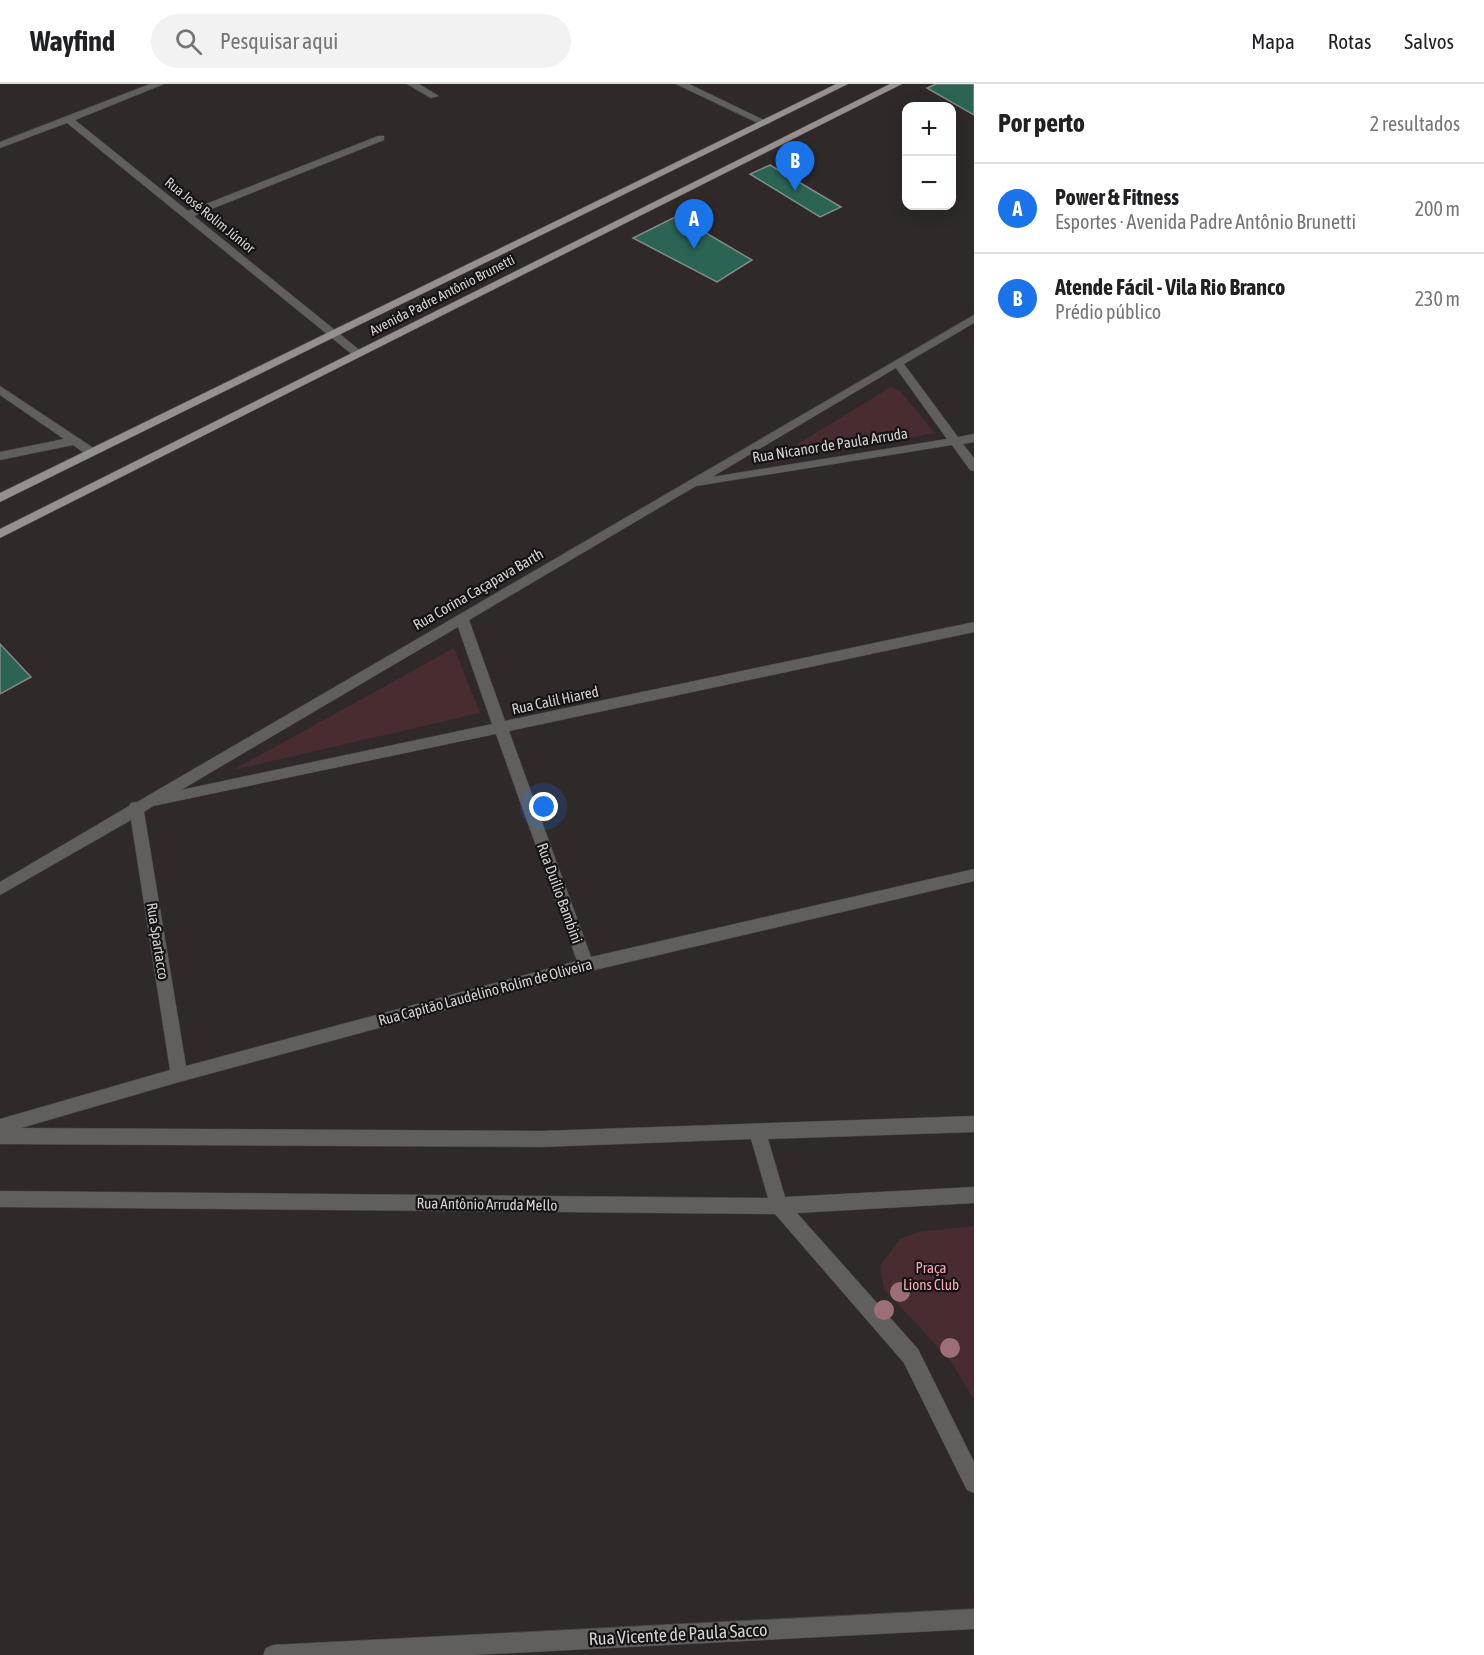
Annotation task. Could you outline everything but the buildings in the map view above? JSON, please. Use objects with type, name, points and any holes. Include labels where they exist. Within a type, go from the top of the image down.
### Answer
[{"type":"main road","name":"Avenida Padre Antônio Brunetti","points":[[0,498],[843,84]]},
{"type":"main road","name":"Avenida Padre Antônio Brunetti","points":[[0,534],[897,84]]},
{"type":"street","points":[[0,145],[159,84]]},
{"type":"street","points":[[412,84],[434,96]]},
{"type":"street","points":[[681,84],[765,123]]},
{"type":"street","name":"Rua José Rolim Júnior","points":[[68,119],[358,354]]},
{"type":"street","points":[[187,216],[381,138]]},
{"type":"street","name":"Rua Corina Caçapava Barth","points":[[0,889],[139,805],[974,318]]},
{"type":"street","points":[[898,363],[974,467]]},
{"type":"street","points":[[0,390],[91,452]]},
{"type":"street","name":"Rua Nicanor de Paula Arruda","points":[[690,484],[974,438]]},
{"type":"street","points":[[0,456],[75,441]]},
{"type":"street","name":"Rua Duílio Bambini","points":[[461,618],[586,965]]},
{"type":"street","name":"Rua Calil Hiared","points":[[139,805],[974,627]]},
{"type":"street","name":"Rua Spartacco","points":[[139,805],[180,1075]]},
{"type":"street","name":"Rua Capitão Laudelino Rolim de Oliveira","points":[[0,1127],[180,1075],[586,965],[974,875]]},
{"type":"street","points":[[0,1136],[541,1139],[758,1134],[974,1124]]},
{"type":"street","points":[[758,1134],[779,1206],[911,1356],[974,1483]]},
{"type":"street","name":"Rua Antônio Arruda Mello","points":[[0,1198],[779,1206],[974,1195]]},
{"type":"street","name":"Rua Vicente de Paula Sacco","points":[[273,1655],[974,1619]]},
{"type":"green space","points":[[891,387],[901,392],[935,433],[765,464]]},
{"type":"green space","points":[[454,648],[480,713],[233,770]]},
{"type":"green space","name":"Praça Lions Club","points":[[974,1226],[974,1400],[951,1361],[884,1289],[880,1266],[900,1239],[918,1232]]},
{"type":"place","name":"Atende Fácil - Vila Rio Branco","points":[[795,191]]},
{"type":"place","name":"Power & Fitness","points":[[694,249]]}]
